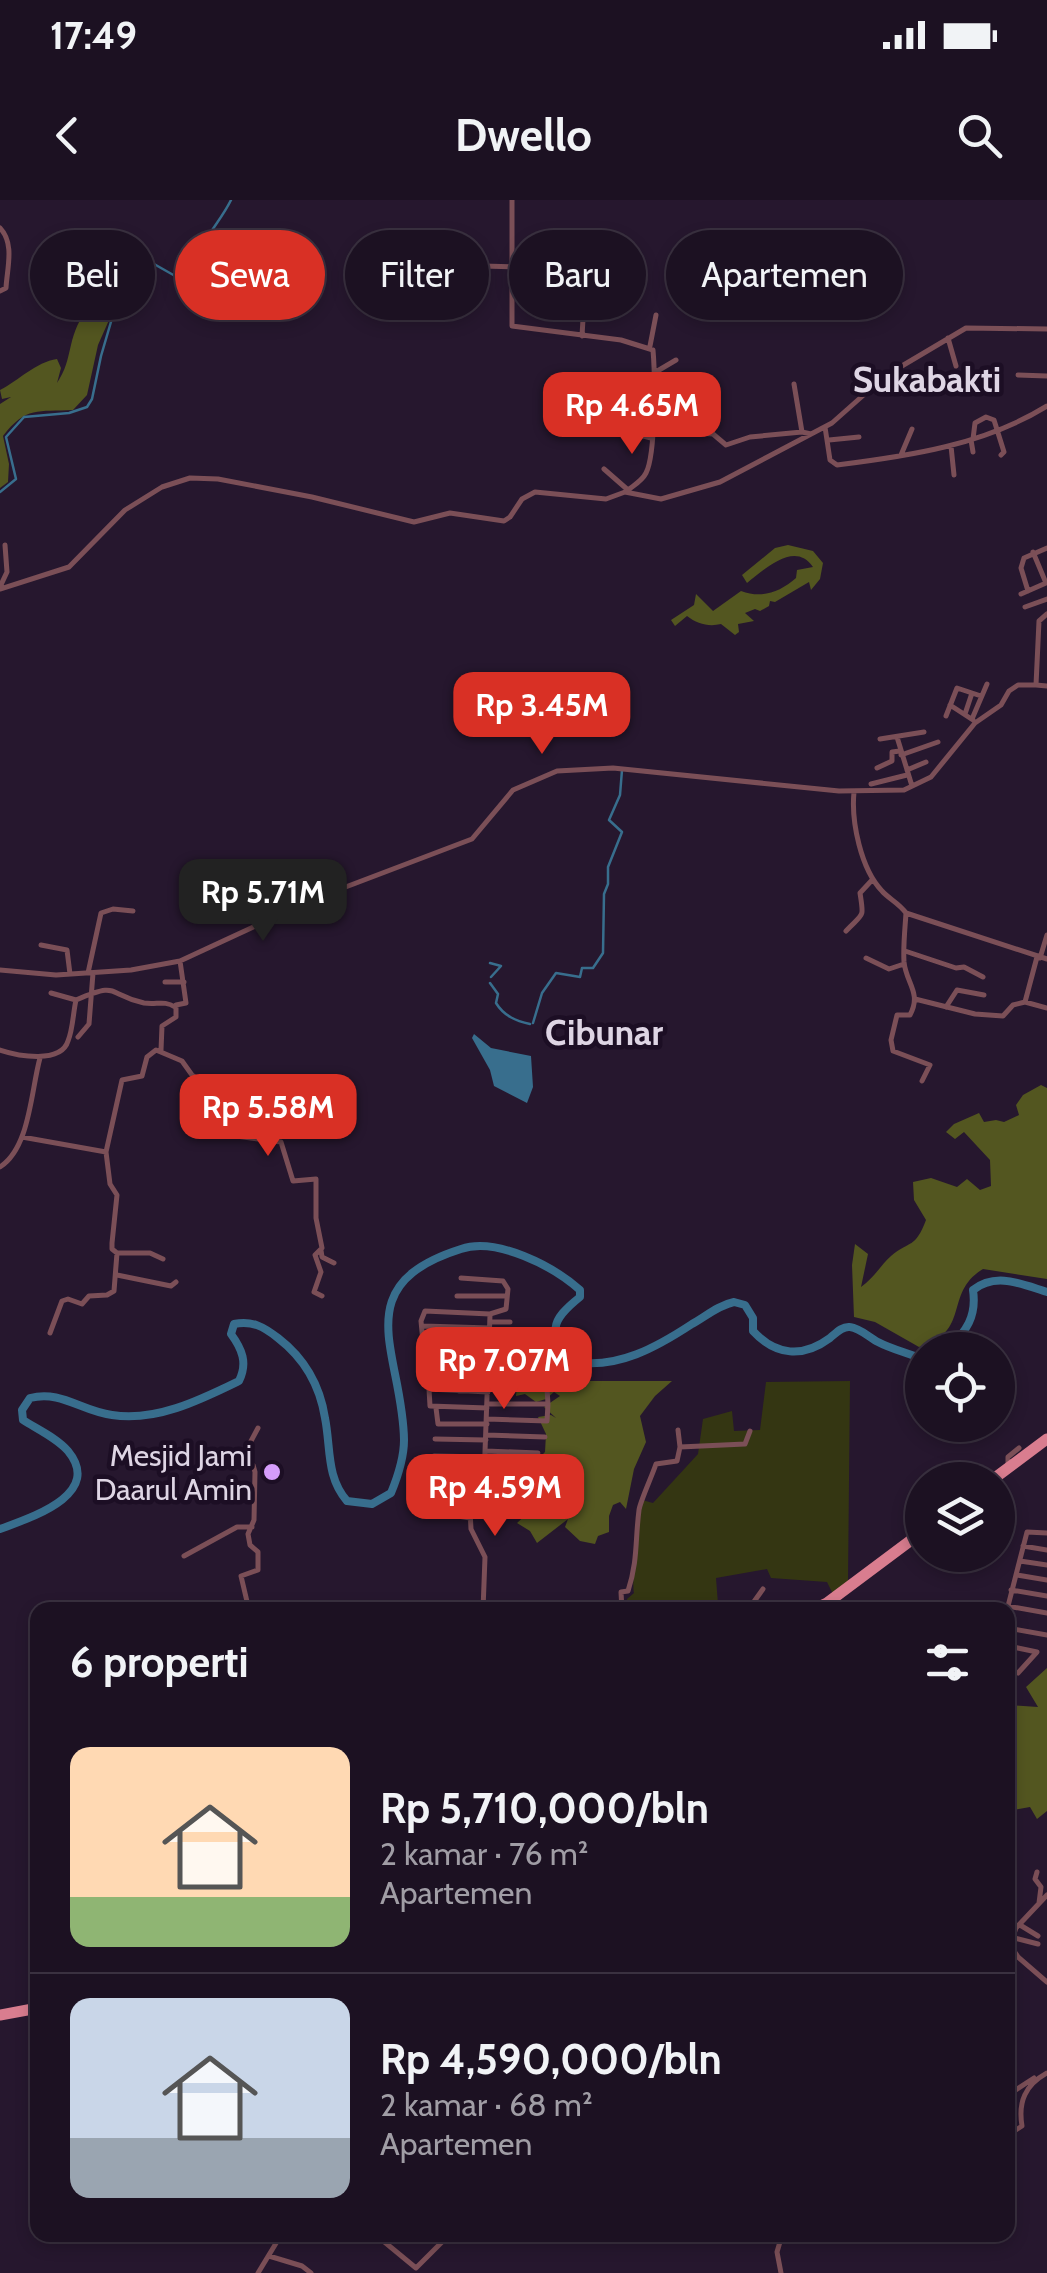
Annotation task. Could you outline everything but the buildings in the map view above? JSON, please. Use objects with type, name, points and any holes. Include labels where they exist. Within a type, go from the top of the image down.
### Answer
[{"type":"main road","points":[[1015,1463],[1047,1439]]},
{"type":"main road","points":[[829,1602],[905,1546]]},
{"type":"main road","points":[[0,2014],[30,2009]]},
{"type":"street","points":[[512,200],[513,230]]},
{"type":"street","points":[[0,228],[8,236],[9,244],[6,288],[0,292]]},
{"type":"street","points":[[0,588],[69,568],[125,510],[162,488],[190,478],[257,486],[419,523],[450,513],[504,521],[522,499],[534,492],[606,498],[627,491],[647,473],[655,392],[650,346],[656,316]]},
{"type":"street","points":[[512,320],[512,326],[650,346]]},
{"type":"street","points":[[582,336],[583,320]]},
{"type":"street","points":[[604,469],[627,491],[653,499],[691,492],[720,482],[826,426],[885,376],[948,338],[970,328],[1047,329]]},
{"type":"street","points":[[948,338],[956,366]]},
{"type":"street","points":[[654,373],[676,360]]},
{"type":"street","points":[[1018,374],[1047,376]]},
{"type":"street","points":[[794,384],[802,432]]},
{"type":"street","points":[[630,387],[655,392]]},
{"type":"street","points":[[826,426],[834,465],[951,446],[998,430],[1047,406]]},
{"type":"street","points":[[972,452],[973,425],[986,417],[994,420],[998,430],[1004,452],[1001,455]]},
{"type":"street","points":[[578,419],[651,434],[713,434],[726,445],[750,437],[812,434]]},
{"type":"street","points":[[901,454],[912,429]]},
{"type":"street","points":[[829,440],[859,438]]},
{"type":"street","points":[[951,446],[954,475]]},
{"type":"street","points":[[0,588],[8,572],[6,545]]},
{"type":"street","points":[[1033,552],[1046,581],[1024,592],[1024,558],[1033,552],[1047,548]]},
{"type":"street","points":[[1038,565],[1047,562]]},
{"type":"street","points":[[1025,607],[1047,598]]},
{"type":"street","points":[[1036,684],[1039,623],[1040,617],[1047,614]]},
{"type":"street","points":[[1039,623],[1047,622]]},
{"type":"street","points":[[1038,635],[1047,635]]},
{"type":"street","points":[[1038,648],[1047,649]]},
{"type":"street","points":[[1038,661],[1047,661]]},
{"type":"street","points":[[1038,674],[1047,674]]},
{"type":"street","points":[[0,970],[90,973],[180,960],[314,899],[472,839],[504,798],[534,779],[574,768],[623,769],[854,792],[897,791],[931,776],[973,721],[987,684]]},
{"type":"street","points":[[973,721],[1001,705],[1014,688],[1047,686]]},
{"type":"street","points":[[946,716],[958,688],[982,696]]},
{"type":"street","points":[[965,714],[973,692]]},
{"type":"street","points":[[950,705],[973,721]]},
{"type":"street","points":[[880,739],[924,732]]},
{"type":"street","points":[[898,737],[912,786]]},
{"type":"street","points":[[883,752],[901,753],[938,742]]},
{"type":"street","points":[[877,768],[892,761],[892,752]]},
{"type":"street","points":[[871,784],[926,762]]},
{"type":"street","points":[[854,792],[853,823],[873,879],[906,913],[1041,958]]},
{"type":"street","points":[[846,931],[862,917],[860,892],[873,879]]},
{"type":"street","points":[[78,1037],[89,1024],[93,991],[90,973],[101,912],[133,911]]},
{"type":"street","points":[[906,913],[904,964],[915,999],[910,1016],[897,1015],[891,1042],[893,1051],[930,1065],[922,1082]]},
{"type":"street","points":[[1025,1002],[1047,936]]},
{"type":"street","points":[[40,945],[67,950],[70,974]]},
{"type":"street","points":[[905,950],[956,968],[964,967],[983,977]]},
{"type":"street","points":[[866,958],[889,969],[904,964]]},
{"type":"street","points":[[51,993],[76,1000],[108,989],[142,1002],[164,1002],[175,1007],[186,1003],[180,960]]},
{"type":"street","points":[[164,982],[184,982]]},
{"type":"street","points":[[946,1007],[957,990],[984,994]]},
{"type":"street","points":[[915,999],[998,1016],[1025,1002],[1047,1008]]},
{"type":"street","points":[[1,1051],[40,1058],[68,1046],[76,1000]]},
{"type":"street","points":[[160,1050],[162,1026],[176,1017],[175,1007]]},
{"type":"street","points":[[163,1259],[150,1253],[117,1253],[112,1249],[117,1196],[110,1184],[106,1152],[122,1080],[142,1076],[148,1054],[160,1050],[182,1061],[192,1075],[214,1091],[221,1108],[216,1128],[236,1136],[281,1142],[293,1181],[316,1179],[322,1258],[334,1263]]},
{"type":"street","points":[[0,1167],[9,1161],[22,1137],[40,1058]]},
{"type":"street","points":[[22,1137],[106,1152]]},
{"type":"street","points":[[322,1250],[315,1255],[321,1272],[314,1292],[322,1296]]},
{"type":"street","points":[[50,1333],[62,1301],[82,1304],[89,1296],[107,1296],[114,1291],[117,1253]]},
{"type":"street","points":[[116,1275],[172,1286],[176,1282]]},
{"type":"street","points":[[461,1278],[504,1281],[508,1289],[504,1312],[422,1314],[430,1406],[548,1404]]},
{"type":"street","points":[[458,1296],[507,1296]]},
{"type":"street","points":[[490,1314],[485,1470],[488,1484],[544,1486]]},
{"type":"street","points":[[423,1326],[510,1322]]},
{"type":"street","points":[[424,1343],[510,1338]]},
{"type":"street","points":[[424,1360],[514,1354]]},
{"type":"street","points":[[460,1390],[461,1360]]},
{"type":"street","points":[[488,1369],[520,1372],[520,1387]]},
{"type":"street","points":[[425,1375],[460,1375]]},
{"type":"street","points":[[429,1389],[547,1389],[547,1420],[438,1424],[436,1408]]},
{"type":"street","points":[[247,1602],[241,1576],[258,1570],[258,1552],[248,1542],[255,1472],[253,1466],[241,1460],[258,1428]]},
{"type":"street","points":[[622,1602],[621,1592],[628,1592],[634,1575],[639,1506],[648,1492],[655,1466],[676,1462],[680,1447],[678,1430]]},
{"type":"street","points":[[680,1447],[745,1444],[750,1431]]},
{"type":"street","points":[[435,1439],[545,1437]]},
{"type":"street","points":[[1009,1462],[1008,1456],[1019,1448]]},
{"type":"street","points":[[434,1456],[538,1453]]},
{"type":"street","points":[[433,1472],[543,1469]]},
{"type":"street","points":[[451,1473],[452,1517],[470,1518]]},
{"type":"street","points":[[468,1474],[471,1529],[484,1557],[483,1602]]},
{"type":"street","points":[[431,1484],[451,1484]]},
{"type":"street","points":[[524,1485],[524,1502]]},
{"type":"street","points":[[430,1502],[451,1501]]},
{"type":"street","points":[[513,1501],[534,1501]]},
{"type":"street","points":[[184,1556],[240,1526],[252,1527]]},
{"type":"street","points":[[1008,1602],[1028,1530],[1047,1533]]},
{"type":"street","points":[[1024,1546],[1047,1550]]},
{"type":"street","points":[[1020,1561],[1047,1566]]},
{"type":"street","points":[[1017,1575],[1047,1580]]},
{"type":"street","points":[[753,1602],[763,1588]]},
{"type":"street","points":[[1011,1590],[1047,1596]]},
{"type":"street","points":[[1015,1609],[1047,1613]]},
{"type":"street","points":[[1015,1629],[1047,1635]]},
{"type":"street","points":[[1015,1647],[1036,1652],[1018,1673]]},
{"type":"street","points":[[1037,1872],[1035,1879],[1041,1887],[1039,1906]]},
{"type":"street","points":[[1015,1935],[1047,1895]]},
{"type":"street","points":[[1021,1926],[1038,1936]]},
{"type":"street","points":[[1015,1938],[1038,1944]]},
{"type":"street","points":[[1015,1954],[1047,1982]]},
{"type":"street","points":[[1015,2091],[1047,2072]]},
{"type":"street","points":[[1015,2130],[1022,2126],[1024,2093],[1047,2072]]},
{"type":"street","points":[[258,2273],[277,2242]]},
{"type":"street","points":[[384,2242],[416,2268],[442,2242]]},
{"type":"street","points":[[780,2242],[781,2273]]},
{"type":"street","points":[[269,2256],[302,2266],[311,2273]]},
{"type":"green space","points":[[109,320],[98,345],[87,395],[73,410],[34,412],[11,426],[3,436],[8,482],[0,488],[0,404],[11,397],[2,399],[0,390],[34,368],[57,359],[61,368],[57,383],[80,321]]},
{"type":"green space","points":[[788,545],[813,551],[823,563],[820,579],[811,590],[809,582],[775,602],[770,601],[760,611],[745,613],[754,621],[738,624],[739,632],[735,635],[721,624],[703,624],[687,616],[675,626],[671,620],[694,605],[696,594],[713,611],[741,591],[770,593],[796,578],[797,570],[813,567],[806,559],[789,557],[747,583],[742,575],[775,548]]},
{"type":"green space","points":[[1041,1085],[1047,1088],[1047,1279],[983,1269],[964,1289],[946,1332],[905,1332],[905,1339],[875,1322],[854,1317],[855,1244],[868,1254],[861,1287],[891,1256],[915,1240],[922,1229],[926,1220],[914,1200],[913,1182],[931,1178],[957,1187],[967,1179],[980,1190],[991,1186],[990,1160],[964,1132],[955,1139],[946,1132],[979,1113],[984,1122],[1004,1122],[1019,1115],[1016,1105],[1023,1095]]},
{"type":"green space","points":[[517,1381],[672,1381],[640,1416],[646,1442],[634,1469],[626,1509],[620,1502],[613,1505],[609,1532],[598,1536],[595,1544],[580,1541],[565,1527],[568,1519],[537,1543],[530,1531],[517,1523],[558,1485],[556,1478],[549,1480],[545,1464],[538,1459],[545,1452],[546,1434],[538,1417],[556,1418],[544,1407],[560,1396],[554,1392],[536,1402],[525,1394],[516,1396]]},
{"type":"green space","points":[[850,1381],[848,1581],[833,1594],[827,1582],[771,1578],[767,1569],[716,1578],[718,1602],[628,1602],[634,1593],[642,1500],[653,1503],[698,1454],[703,1419],[732,1411],[734,1431],[760,1430],[766,1382]]},
{"type":"green space","points":[[1047,1668],[1047,1811],[1037,1819],[1030,1807],[1015,1810],[1015,1705],[1038,1707],[1026,1687]]},
{"type":"water","points":[[474,1034],[491,1048],[531,1056],[533,1087],[527,1103],[494,1086],[490,1070],[472,1038]]},
{"type":"waterway","points":[[0,492],[16,479],[6,437],[24,417],[69,413],[87,407],[113,315],[134,290],[144,269],[154,264],[191,285],[197,281],[202,247],[231,200]]},
{"type":"waterway","points":[[533,1023],[542,993],[556,973],[580,977],[582,968],[593,968],[603,953],[608,867],[622,832],[609,820],[620,795],[622,770]]},
{"type":"waterway","points":[[490,963],[501,966],[491,977]]},
{"type":"waterway","points":[[490,983],[503,1011],[530,1024]]},
{"type":"waterway","points":[[0,1529],[44,1511],[70,1492],[77,1480],[77,1467],[68,1451],[23,1420],[22,1410],[30,1398],[52,1397],[112,1415],[145,1415],[177,1408],[239,1381],[242,1356],[231,1334],[234,1324],[240,1323],[258,1325],[273,1334],[296,1354],[309,1374],[323,1406],[332,1472],[347,1501],[372,1504],[391,1493],[404,1440],[388,1326],[391,1303],[403,1282],[425,1264],[475,1246],[524,1256],[580,1290],[580,1297],[563,1313],[556,1327],[560,1343],[575,1362],[606,1362],[636,1354],[734,1302],[745,1305],[753,1318],[753,1331],[780,1349],[810,1349],[850,1327],[905,1352]]},
{"type":"waterway","points":[[963,1332],[973,1308],[973,1290],[982,1285],[1009,1281],[1047,1292]]},
{"type":"place","name":"Mesjid Jami Daarul Amin","points":[[272,1472]]},
{"type":"district","name":"Sukabakti","points":[[927,379]]},
{"type":"district","name":"Cibunar","points":[[604,1032]]}]
